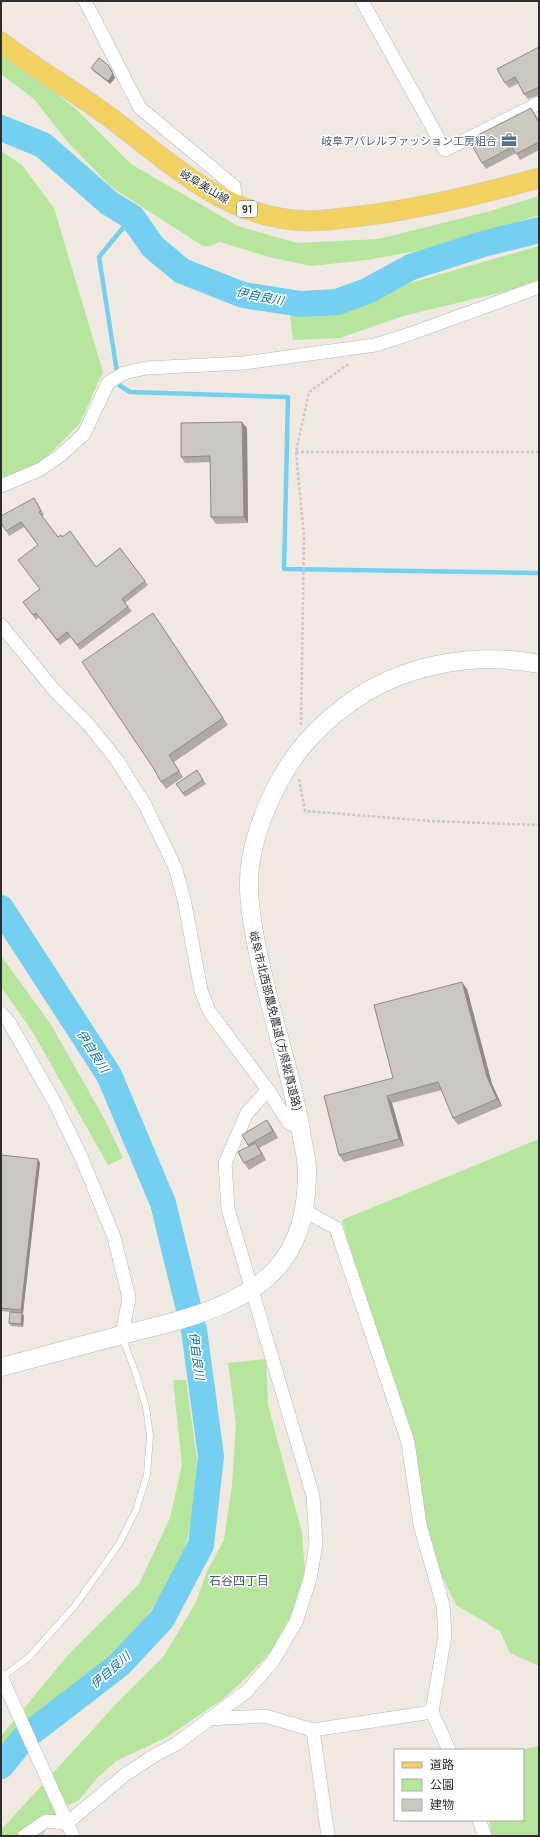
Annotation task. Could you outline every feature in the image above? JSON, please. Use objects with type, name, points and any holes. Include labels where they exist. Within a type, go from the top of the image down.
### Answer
[{"type":"main road","name":"岐阜美山線","points":[[1,42],[107,116],[184,174],[236,205],[280,218],[319,221],[386,214],[500,189],[539,178]]},
{"type":"street","points":[[84,1],[140,108],[234,186],[236,205]]},
{"type":"street","points":[[362,1],[445,150],[539,103]]},
{"type":"street","points":[[1,486],[39,470],[61,455],[84,434],[108,383],[124,373],[146,368],[244,363],[375,345],[407,335],[539,287]]},
{"type":"street","points":[[1,625],[55,691],[88,724],[117,760],[145,805],[175,867],[184,899],[201,990],[209,1011],[268,1090],[289,1123],[301,1129]]},
{"type":"street","name":"岐阜市北西部農免農道(方県縦貫道路)","points":[[128,1334],[182,1319],[235,1299],[252,1290],[271,1276],[289,1252],[301,1226],[304,1210],[307,1170],[301,1129],[260,966],[249,906],[250,861],[263,816],[281,774],[298,752],[326,721],[359,695],[400,675],[443,662],[492,658],[539,664]]},
{"type":"street","points":[[1,1013],[9,1022],[55,1103],[82,1159],[114,1237],[128,1298],[128,1334],[1,1367]]},
{"type":"street","points":[[24,1836],[46,1821],[67,1823],[126,1774],[157,1754],[176,1744],[247,1691],[273,1661],[296,1622],[310,1579],[316,1544],[313,1496],[228,1209],[225,1163],[247,1113],[268,1090]]},
{"type":"street","points":[[304,1210],[336,1228],[408,1442],[420,1525],[443,1605],[445,1635],[432,1712],[449,1749]]},
{"type":"street","points":[[1,1677],[73,1836]]},
{"type":"street","points":[[208,1719],[265,1716],[314,1730],[432,1712]]},
{"type":"street","points":[[314,1730],[328,1836]]},
{"type":"street","points":[[479,1821],[485,1836]]},
{"type":"lane","points":[[1,1677],[29,1657],[74,1607],[119,1544],[136,1510],[147,1475],[150,1436],[146,1407],[128,1334]]},
{"type":"path","points":[[351,362],[309,392],[296,452],[304,537],[302,587],[304,637],[298,752],[305,811],[430,821],[539,825]]},
{"type":"path","points":[[296,452],[539,452]]},
{"type":"green space","points":[[1,51],[75,108],[131,164],[238,226],[297,243],[378,239],[490,211],[539,196],[539,215],[448,245],[367,260],[311,266],[269,257],[220,242],[210,246],[203,246],[111,187],[66,140],[34,99],[1,74]]},
{"type":"green space","points":[[1,151],[22,165],[54,208],[103,372],[80,423],[40,464],[1,478]]},
{"type":"green space","points":[[539,246],[539,281],[519,288],[403,316],[340,338],[293,340],[290,316],[343,308],[396,287]]},
{"type":"green space","points":[[1,956],[50,1023],[105,1120],[123,1158],[108,1165],[32,1031],[1,987]]},
{"type":"green space","points":[[539,1139],[539,1666],[510,1653],[500,1631],[456,1605],[432,1555],[342,1220]]},
{"type":"green space","points":[[266,1359],[268,1405],[302,1533],[305,1571],[294,1609],[272,1650],[248,1676],[223,1699],[167,1737],[118,1760],[98,1777],[79,1800],[66,1806],[47,1827],[43,1836],[1,1836],[1,1830],[117,1703],[164,1656],[196,1602],[207,1571],[224,1540],[232,1485],[236,1424],[228,1363]]},
{"type":"green space","points":[[173,1380],[186,1380],[197,1459],[192,1516],[183,1560],[128,1646],[1,1770],[1,1736],[69,1654],[139,1584],[170,1518],[182,1465]]},
{"type":"green space","points":[[539,1746],[539,1836],[492,1836],[489,1821],[524,1821],[524,1749]]},
{"type":"building","points":[[539,47],[539,87],[524,94],[515,77],[505,83],[497,69]]},
{"type":"building","points":[[99,58],[108,65],[113,74],[108,81],[91,68]]},
{"type":"building","points":[[531,108],[539,123],[539,142],[516,154],[512,147],[482,163],[473,147],[476,145],[472,138]]},
{"type":"building","points":[[242,422],[244,517],[211,517],[210,456],[181,457],[181,423]]},
{"type":"building","points":[[34,498],[41,511],[39,512],[58,537],[61,535],[62,537],[70,531],[96,567],[120,548],[145,581],[122,599],[128,607],[77,645],[67,632],[57,640],[36,613],[33,615],[23,602],[40,589],[18,560],[38,545],[21,522],[6,531],[1,523],[1,516]]},
{"type":"building","points":[[153,613],[223,718],[169,755],[179,771],[161,782],[154,769],[82,662]]},
{"type":"building","points":[[197,770],[203,780],[183,793],[176,784]]},
{"type":"building","points":[[462,982],[487,1077],[497,1099],[453,1118],[438,1082],[387,1096],[399,1139],[339,1155],[324,1096],[393,1078],[374,1005]]},
{"type":"building","points":[[267,1120],[273,1131],[248,1145],[242,1135]]},
{"type":"building","points":[[255,1143],[262,1154],[244,1163],[238,1152]]},
{"type":"building","points":[[1,1155],[38,1159],[21,1310],[1,1308]]},
{"type":"building","points":[[10,1312],[22,1313],[21,1324],[9,1323]]},
{"type":"waterway","name":"伊自良川","points":[[1,128],[43,145],[109,203],[132,217],[153,247],[182,271],[243,295],[301,304],[337,302],[367,291],[411,267],[483,244],[539,230]]},
{"type":"waterway","points":[[132,217],[99,257],[119,385],[130,392],[288,397],[284,569],[539,573]]},
{"type":"waterway","name":"伊自良川","points":[[1,908],[109,1075],[163,1203],[194,1330],[211,1456],[201,1545],[162,1619],[119,1665],[24,1738],[1,1766]]},
{"type":"place","name":"岐阜アパレルファッション工房組合","points":[[509,140]]},
{"type":"district","name":"石谷四丁目","points":[[239,1580]]}]
